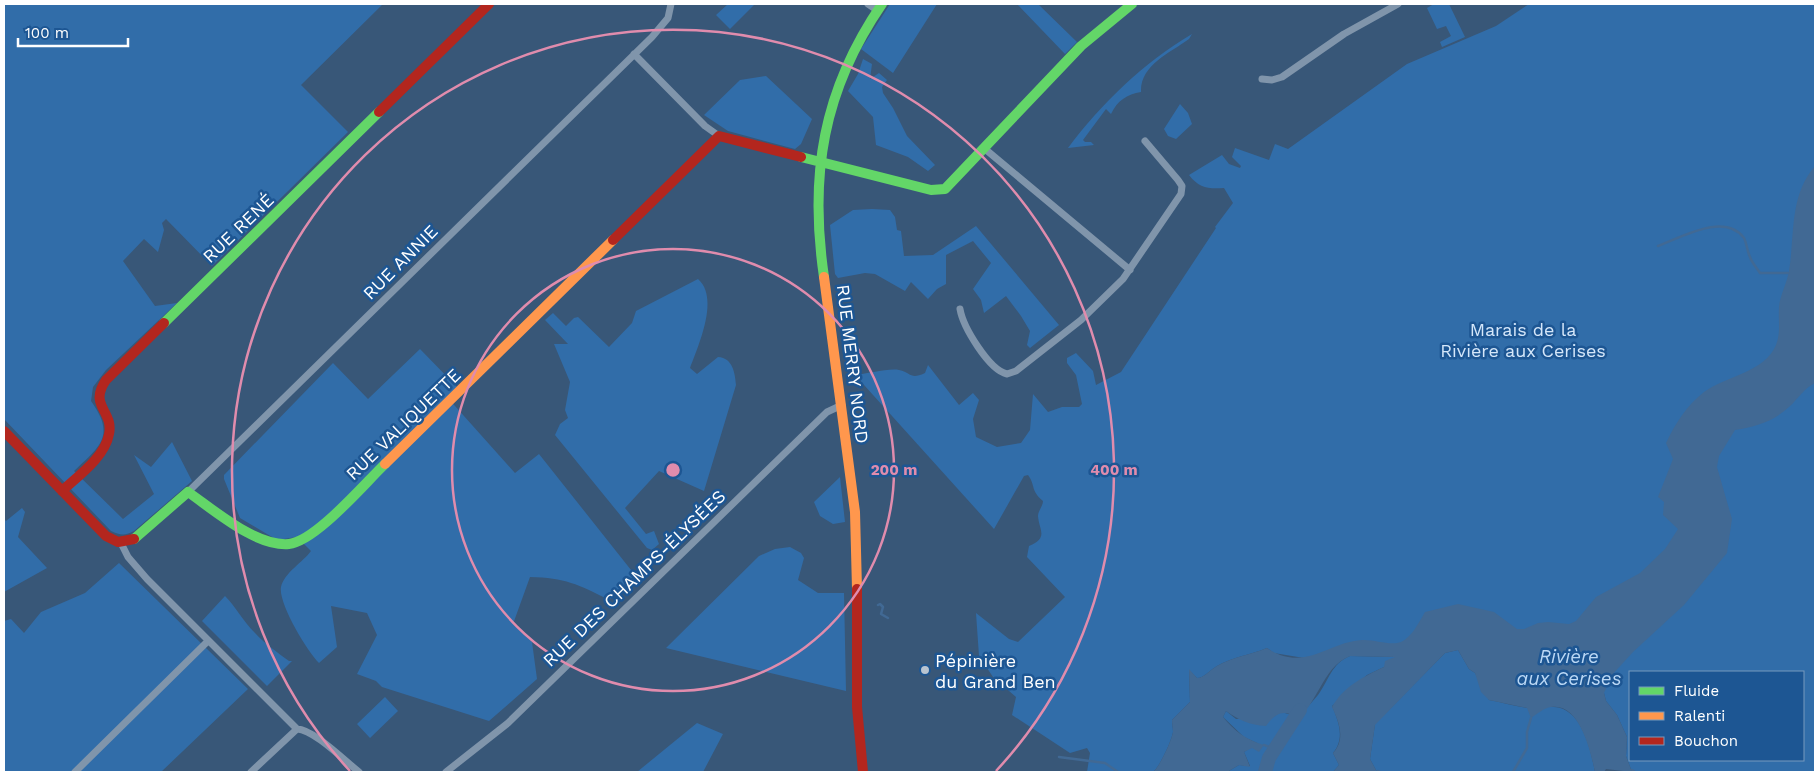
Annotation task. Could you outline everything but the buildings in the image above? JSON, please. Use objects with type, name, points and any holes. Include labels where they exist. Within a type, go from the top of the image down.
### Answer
[{"type":"street","name":"RUE RENÉ","points":[[62,491],[98,454],[108,440],[109,423],[97,396],[106,380],[488,4]]},
{"type":"street","points":[[671,4],[668,18],[634,54],[705,126],[719,136],[936,191],[949,186],[1081,46],[1100,28],[1132,4]]},
{"type":"street","points":[[868,4],[880,7]]},
{"type":"street","points":[[1262,79],[1272,80],[1282,77],[1344,34],[1398,4]]},
{"type":"street","name":"RUE MERRY NORD","points":[[862,772],[857,694],[856,535],[842,405],[819,239],[819,162],[825,125],[836,90],[854,48],[880,7]]},
{"type":"street","name":"RUE ANNIE","points":[[188,492],[634,54]]},
{"type":"street","name":"RUE VALIQUETTE","points":[[188,492],[251,532],[269,541],[286,544],[308,537],[719,136]]},
{"type":"street","points":[[960,309],[964,325],[970,336],[999,370],[1011,374],[1081,320],[1130,270],[1180,197],[1182,190],[1178,180],[1145,141]]},
{"type":"street","points":[[984,149],[1130,270]]},
{"type":"street","name":"RUE DES CHAMPS-ÉLYSÉES","points":[[446,772],[508,724],[820,418],[830,409],[842,405]]},
{"type":"street","points":[[4,431],[106,538],[121,543],[136,538],[188,492]]},
{"type":"street","points":[[121,543],[128,557],[147,579],[297,729],[313,735],[358,772]]},
{"type":"street","points":[[75,772],[208,641]]},
{"type":"street","points":[[251,772],[297,729]]},
{"type":"green space","points":[[4,4],[383,4],[301,85],[348,132],[212,266],[166,219],[162,223],[164,230],[158,252],[144,239],[123,261],[155,306],[177,303],[106,370],[93,387],[91,401],[103,423],[102,440],[74,471],[123,519],[154,494],[134,455],[151,467],[172,442],[192,481],[134,531],[128,534],[111,531],[4,419]]},
{"type":"green space","points":[[728,4],[755,4],[730,29],[716,15]]},
{"type":"green space","points":[[890,4],[937,4],[893,73],[861,49]]},
{"type":"green space","points":[[1017,4],[1038,4],[1077,42],[1065,54]]},
{"type":"green space","points":[[1434,4],[1449,4],[1465,37],[1442,47],[1440,42],[1451,36],[1446,26],[1437,29],[1427,8]]},
{"type":"green space","name":"Marais de la Rivière aux Cerises","points":[[1529,4],[1815,4],[1815,772],[1632,772],[1626,756],[1627,737],[1617,715],[1606,701],[1604,693],[1514,650],[1430,647],[1304,658],[1274,653],[1267,648],[1223,663],[1200,678],[1197,678],[1189,670],[1190,702],[1172,720],[1172,736],[1165,754],[1153,772],[1087,772],[1090,753],[1087,748],[1070,753],[1012,715],[1016,697],[993,677],[979,656],[976,613],[1009,639],[1018,642],[1065,597],[1027,557],[1029,546],[1041,537],[1038,516],[1043,501],[1036,494],[1028,475],[1024,476],[994,529],[855,375],[884,370],[899,370],[916,376],[925,373],[928,365],[959,405],[973,393],[979,400],[973,419],[976,437],[997,447],[1021,443],[1030,430],[1033,394],[1048,412],[1062,407],[1079,407],[1082,404],[1076,375],[1067,363],[1067,358],[1076,353],[1093,371],[1096,385],[1121,372],[1215,227],[1233,203],[1224,188],[1204,187],[1196,183],[1189,175],[1222,155],[1229,164],[1240,168],[1241,166],[1232,157],[1235,148],[1269,160],[1275,144],[1288,149],[1407,64],[1496,26]]},
{"type":"green space","points":[[1192,34],[1189,39],[1151,67],[1145,74],[1141,92],[1131,94],[1123,99],[1116,105],[1111,114],[1106,109],[1083,140],[1094,145],[1068,148],[1124,85],[1157,57]]},
{"type":"green space","points":[[863,59],[872,64],[870,79],[879,73],[887,80],[882,87],[883,93],[907,136],[935,165],[928,171],[908,157],[876,145],[873,117],[848,91],[858,74]]},
{"type":"green space","points":[[766,76],[812,119],[801,144],[795,149],[728,131],[704,115],[740,80]]},
{"type":"green space","points":[[1180,104],[1188,113],[1192,124],[1176,139],[1168,136],[1164,129]]},
{"type":"green space","points":[[853,210],[890,210],[895,217],[897,230],[901,231],[904,256],[933,255],[976,226],[1059,325],[1030,348],[1027,345],[1030,331],[1006,296],[984,313],[981,300],[973,289],[991,263],[973,241],[946,255],[946,284],[937,289],[928,299],[911,282],[905,291],[875,274],[865,273],[838,278],[835,274],[830,225]]},
{"type":"green space","points":[[698,279],[704,287],[707,298],[707,310],[702,335],[690,368],[697,374],[718,357],[723,358],[732,367],[736,385],[704,491],[659,471],[625,508],[646,534],[654,531],[659,544],[652,550],[647,548],[555,435],[560,424],[568,418],[565,410],[570,382],[554,344],[568,344],[545,320],[553,313],[566,326],[574,318],[578,317],[609,347],[632,323],[636,311]]},
{"type":"green space","points":[[420,349],[457,387],[447,397],[515,473],[539,454],[635,575],[609,600],[562,580],[530,577],[513,624],[532,642],[537,679],[489,721],[382,687],[376,681],[357,674],[377,635],[367,613],[331,606],[337,647],[319,663],[294,626],[281,594],[281,587],[286,577],[311,551],[297,537],[277,540],[240,518],[224,479],[224,475],[333,363],[368,399]]},
{"type":"green space","points":[[840,477],[845,522],[833,524],[820,516],[814,502]]},
{"type":"green space","points":[[22,508],[25,512],[18,537],[47,568],[4,592],[4,519],[6,521]]},
{"type":"green space","points":[[790,547],[801,553],[804,558],[798,580],[818,593],[844,593],[846,691],[666,648],[759,556],[775,549]]},
{"type":"green space","points":[[119,563],[248,689],[161,772],[4,772],[4,621],[11,619],[24,633],[41,612],[85,593]]},
{"type":"green space","points":[[225,596],[259,637],[271,648],[289,661],[292,661],[267,686],[202,621]]},
{"type":"green space","points":[[1458,650],[1469,669],[1475,673],[1489,700],[1527,708],[1554,707],[1564,709],[1572,715],[1584,732],[1595,772],[1377,772],[1370,759],[1375,724],[1445,653]]},
{"type":"green space","points":[[1350,656],[1396,657],[1384,667],[1367,675],[1332,706],[1340,730],[1339,742],[1333,753],[1339,765],[1333,772],[1227,772],[1239,765],[1250,766],[1244,752],[1257,743],[1244,737],[1223,717],[1226,711],[1236,719],[1272,717],[1281,712],[1292,715],[1290,725],[1318,695],[1334,668]]},
{"type":"green space","points":[[385,697],[398,711],[370,738],[357,724]]},
{"type":"green space","points":[[697,723],[723,734],[703,772],[637,772]]},
{"type":"water","name":"Rivière aux Cerises","points":[[1815,166],[1815,383],[1789,407],[1771,420],[1735,430],[1719,456],[1717,467],[1732,519],[1727,553],[1684,605],[1633,652],[1612,675],[1604,693],[1606,701],[1617,715],[1627,737],[1626,756],[1632,772],[1606,769],[1604,772],[1595,772],[1587,742],[1577,720],[1570,712],[1561,708],[1551,707],[1531,718],[1527,708],[1489,700],[1481,692],[1475,673],[1469,669],[1458,650],[1445,653],[1375,725],[1370,759],[1377,772],[1333,772],[1339,765],[1333,753],[1339,742],[1340,730],[1332,707],[1348,688],[1384,667],[1385,661],[1395,657],[1350,656],[1340,661],[1332,669],[1307,709],[1290,726],[1292,715],[1288,713],[1277,715],[1266,726],[1245,722],[1226,711],[1223,717],[1232,727],[1246,738],[1264,745],[1259,752],[1252,748],[1244,752],[1250,767],[1239,765],[1227,772],[1153,772],[1162,760],[1170,741],[1173,732],[1172,720],[1190,702],[1189,669],[1197,678],[1200,678],[1223,663],[1267,648],[1280,655],[1293,658],[1316,654],[1350,642],[1362,640],[1397,643],[1405,640],[1412,633],[1425,612],[1458,604],[1494,612],[1517,629],[1524,629],[1538,623],[1548,622],[1569,624],[1576,621],[1596,597],[1640,573],[1665,549],[1678,529],[1663,515],[1664,502],[1658,497],[1673,459],[1666,443],[1673,429],[1687,409],[1704,392],[1713,386],[1754,368],[1771,354],[1776,345],[1779,331],[1780,302],[1787,280],[1791,257],[1794,216],[1801,190]]},
{"type":"waterway","points":[[1658,246],[1703,229],[1726,227],[1736,231],[1744,238],[1751,259],[1760,273],[1788,273]]},
{"type":"waterway","points":[[878,605],[880,604],[883,607],[881,614],[888,618]]},
{"type":"waterway","name":"Rivière aux Cerises","points":[[1265,772],[1269,758],[1300,710]]},
{"type":"waterway","points":[[1513,772],[1527,748],[1527,732],[1531,718]]},
{"type":"waterway","points":[[1264,745],[1274,749]]},
{"type":"waterway","points":[[1059,757],[1105,763],[1118,772]]},
{"type":"traffic: fast","points":[[824,277],[818,203],[820,168],[825,134],[834,101],[846,69],[862,36],[882,4]]},
{"type":"traffic: fast","points":[[801,157],[931,190],[945,189],[1081,46],[1132,4]]},
{"type":"traffic: fast","points":[[164,323],[379,112]]},
{"type":"traffic: fast","points":[[134,539],[188,492],[249,534],[276,543],[289,544],[300,541],[326,523],[385,464]]},
{"type":"traffic: slow","points":[[385,464],[613,240]]},
{"type":"traffic: slow","points":[[824,277],[855,512],[857,589]]},
{"type":"traffic: jam","points":[[379,112],[489,4]]},
{"type":"traffic: jam","points":[[613,240],[719,136],[801,157]]},
{"type":"traffic: jam","points":[[62,491],[90,466],[106,442],[110,426],[100,402],[101,389],[106,380],[164,323]]},
{"type":"traffic: jam","points":[[4,431],[106,536],[118,542],[134,539]]},
{"type":"traffic: jam","points":[[857,589],[857,707],[863,772]]},
{"type":"place","name":"Pépinière du Grand Ben","points":[[925,670]]}]
